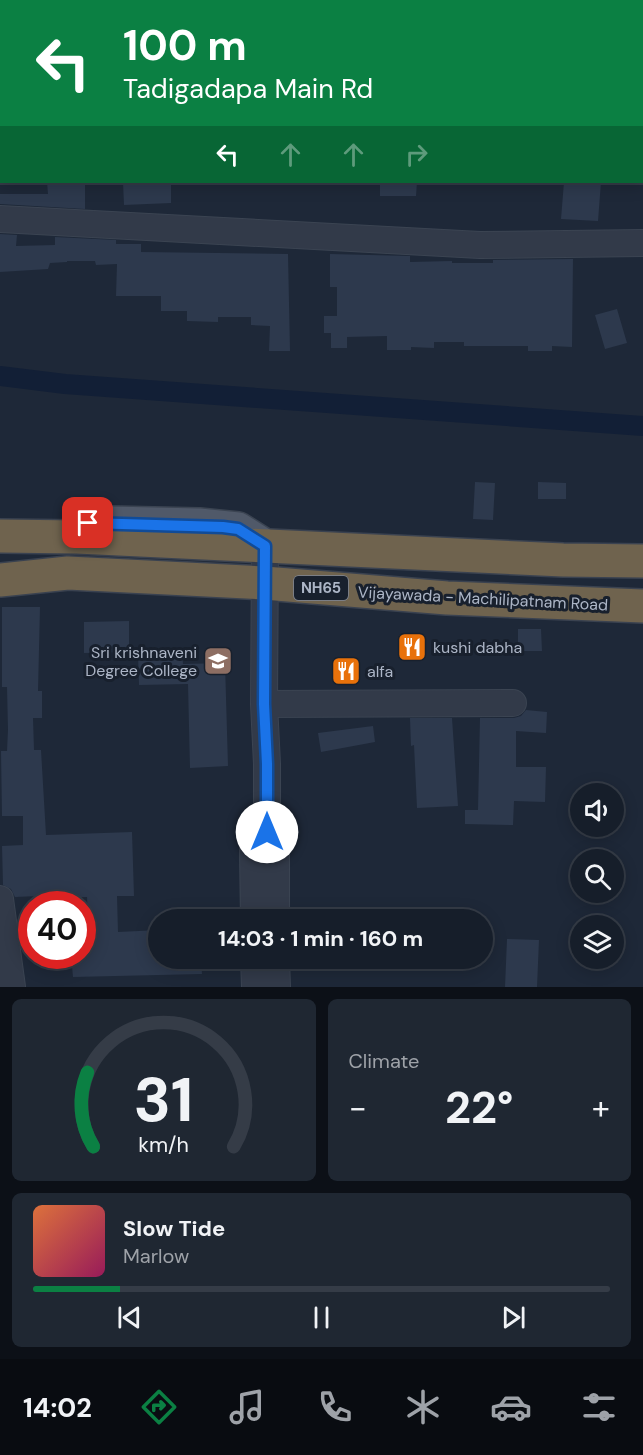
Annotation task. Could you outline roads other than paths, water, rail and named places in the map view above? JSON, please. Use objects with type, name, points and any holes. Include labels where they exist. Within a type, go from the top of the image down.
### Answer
[{"type":"highway","points":[[0,536],[77,537],[563,560],[643,561]]},
{"type":"highway","points":[[447,598],[454,555]]},
{"type":"highway","name":"Vijayawada - Machilipatnam Road","points":[[0,580],[68,573],[264,583],[447,598],[643,606]]},
{"type":"main road","points":[[0,522],[223,527],[238,529],[265,546]]},
{"type":"street","points":[[0,219],[480,245],[643,243]]},
{"type":"street","points":[[265,546],[264,704],[267,832],[276,851],[276,909]]},
{"type":"street","points":[[264,704],[513,703]]},
{"type":"street","points":[[254,909],[253,850],[267,832]]},
{"type":"street","points":[[0,899],[12,987]]},
{"type":"street","points":[[254,969],[255,987]]},
{"type":"street","points":[[276,969],[277,987]]},
{"type":"waterway","points":[[0,376],[65,384],[643,426]]},
{"type":"place","name":"kushi dabha","points":[[412,647]]},
{"type":"place","name":"Sri krishnaveni Degree College","points":[[218,661]]},
{"type":"place","name":"alfa","points":[[346,671]]}]
